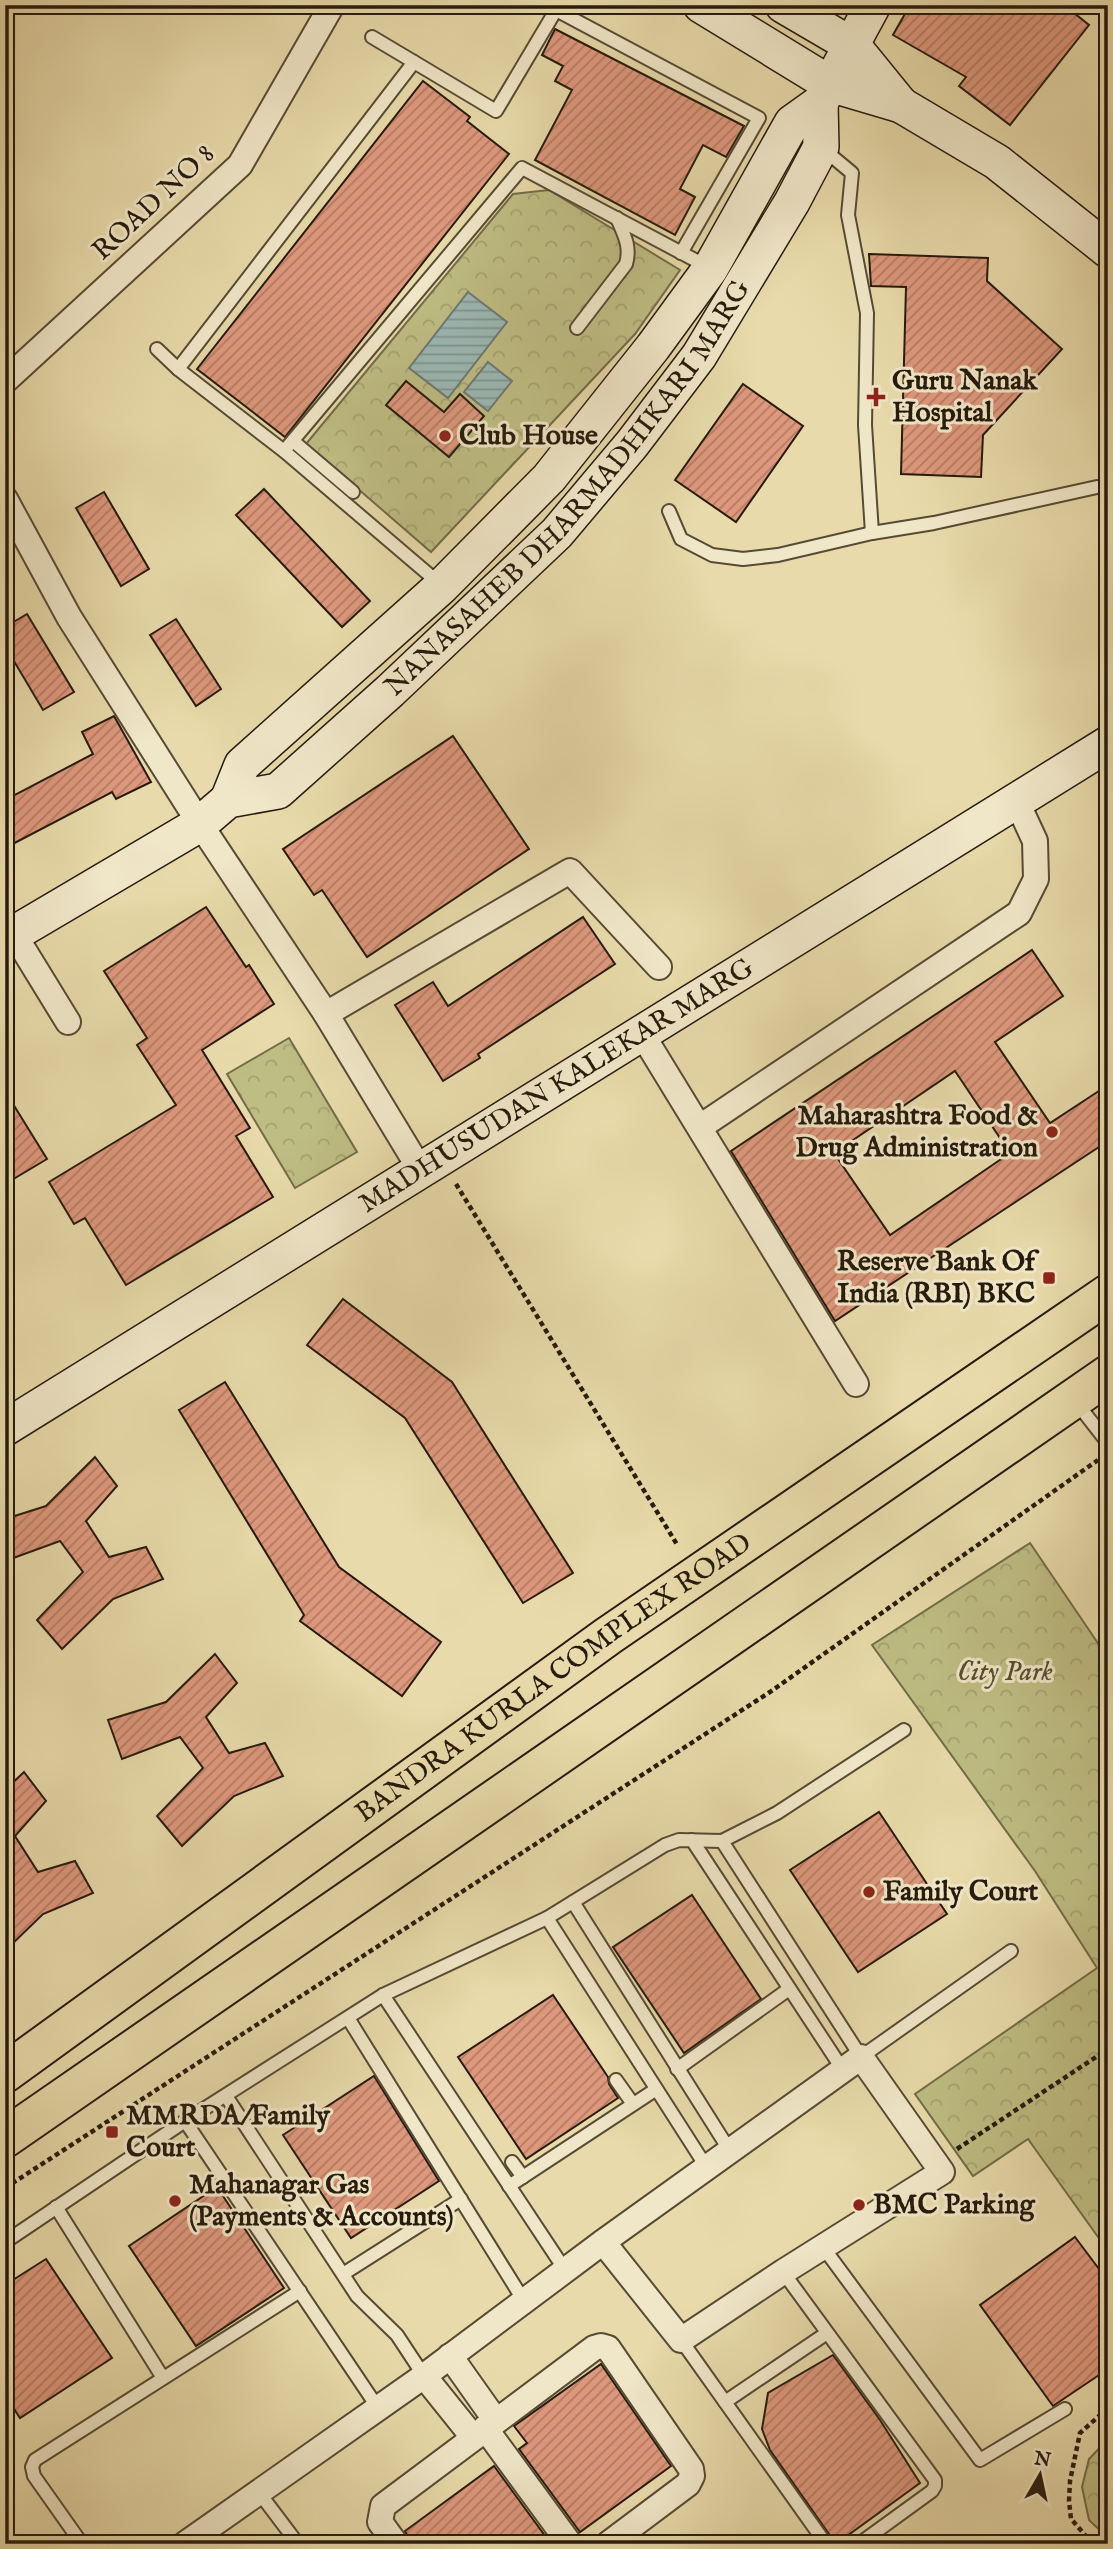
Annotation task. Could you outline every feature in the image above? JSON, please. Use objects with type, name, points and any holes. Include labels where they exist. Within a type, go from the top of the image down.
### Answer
[{"type":"main road","name":"BANDRA KURLA COMPLEX ROAD","points":[[5,2073],[608,1636],[1108,1294]]},
{"type":"main road","points":[[5,2138],[1108,1375]]},
{"type":"street","name":"ROAD NO 8","points":[[5,381],[240,164],[332,5]]},
{"type":"street","points":[[701,5],[825,93],[901,105]]},
{"type":"street","points":[[783,5],[853,46],[901,105],[997,162],[1108,250]]},
{"type":"street","points":[[825,93],[873,5]]},
{"type":"street","name":"NANASAHEB DHARMADHIKARI MARG","points":[[10,936],[200,824],[229,800],[278,791],[390,691],[557,533],[632,444],[706,344],[792,202],[821,147],[825,93]]},
{"type":"street","name":"NANASAHEB DHARMADHIKARI MARG","points":[[229,800],[242,765],[442,586],[549,478],[671,322],[696,261],[792,123],[825,93]]},
{"type":"street","points":[[671,322],[706,344]]},
{"type":"street","points":[[5,499],[69,617],[200,824],[326,1014],[431,1165]]},
{"type":"street","points":[[357,663],[390,691]]},
{"type":"street","name":"MADHUSUDAN KALEKAR MARG","points":[[5,1428],[1108,744]]},
{"type":"street","points":[[700,1127],[1019,913],[1036,878],[1036,854],[1035,841],[1016,800]]},
{"type":"street","points":[[326,1014],[570,871],[659,967]]},
{"type":"street","points":[[10,936],[68,1022]]},
{"type":"street","points":[[642,1034],[856,1384]]},
{"type":"street","points":[[185,2544],[424,2376],[603,2242],[852,2064],[942,2172],[681,2340],[603,2242]]},
{"type":"street","points":[[396,2544],[380,2522],[383,2506],[594,2348],[601,2346],[608,2348],[691,2469],[692,2476],[688,2484],[608,2544]]},
{"type":"street","points":[[450,2356],[485,2429],[570,2544]]},
{"type":"street","points":[[424,2376],[485,2429]]},
{"type":"lane","points":[[284,452],[522,169],[696,261],[759,118],[557,8],[496,111],[372,37]]},
{"type":"lane","points":[[178,369],[414,62]]},
{"type":"lane","points":[[821,147],[852,173],[848,215],[867,313],[864,425],[872,533]]},
{"type":"lane","points":[[577,328],[626,264],[628,243],[617,218]]},
{"type":"lane","points":[[157,349],[442,586]]},
{"type":"lane","points":[[293,441],[353,492]]},
{"type":"lane","points":[[668,511],[681,539],[712,555],[743,559],[778,555],[1097,487]]},
{"type":"lane","points":[[1073,1399],[1108,1443]]},
{"type":"lane","points":[[5,2242],[383,1995],[547,1918],[665,1844],[679,1840],[722,1841],[777,1813],[904,1730]]},
{"type":"lane","points":[[692,1840],[789,1989],[852,2064]]},
{"type":"lane","points":[[722,1841],[852,2064]]},
{"type":"lane","points":[[573,1902],[730,2151]]},
{"type":"lane","points":[[547,1918],[706,2168]]},
{"type":"lane","points":[[852,2064],[1011,1951]]},
{"type":"lane","points":[[677,2069],[789,1989]]},
{"type":"lane","points":[[383,1995],[565,2270]]},
{"type":"lane","points":[[348,2018],[524,2301]]},
{"type":"lane","points":[[615,2080],[633,2104]]},
{"type":"lane","points":[[509,2186],[655,2090]]},
{"type":"lane","points":[[226,2096],[357,2296],[397,2335],[424,2376]]},
{"type":"lane","points":[[186,2122],[378,2408]]},
{"type":"lane","points":[[512,2162],[523,2177]]},
{"type":"lane","points":[[343,2274],[461,2199]]},
{"type":"lane","points":[[56,2207],[163,2378]]},
{"type":"lane","points":[[823,2247],[980,2460],[1065,2409]]},
{"type":"lane","points":[[783,2272],[936,2480],[932,2491],[859,2544]]},
{"type":"lane","points":[[82,2544],[34,2476],[32,2467],[35,2460],[300,2291]]},
{"type":"lane","points":[[725,2402],[827,2333]]},
{"type":"lane","points":[[681,2340],[826,2544]]},
{"type":"lane","points":[[258,2491],[291,2541]]},
{"type":"path","points":[[431,1165],[684,1555]]},
{"type":"path","points":[[5,2188],[770,1692],[1108,1454]]},
{"type":"path","points":[[935,2164],[1108,2049]]},
{"type":"path","points":[[1093,2544],[1071,2519],[1070,2481],[1080,2433],[1108,2408]]},
{"type":"green space","points":[[549,190],[680,270],[635,334],[431,552],[306,444],[513,194]]},
{"type":"green space","points":[[289,1038],[357,1152],[295,1188],[227,1074]]},
{"type":"green space","name":"City Park","points":[[1030,1543],[1108,1658],[1108,2251],[1028,2139],[973,2176],[915,2094],[1097,1968],[1035,1871],[872,1645]]},
{"type":"green space","points":[[1108,2439],[1108,2538],[1089,2520],[1082,2487],[1089,2459]]},
{"type":"water","points":[[468,292],[507,322],[448,398],[409,368]]},
{"type":"water","points":[[488,362],[512,381],[488,411],[464,392]]},
{"type":"building","points":[[910,5],[1064,5],[1089,25],[1010,125],[959,86],[966,77],[893,35]]},
{"type":"building","points":[[555,29],[744,126],[726,157],[703,145],[680,189],[695,197],[675,235],[535,160],[572,90],[555,81],[563,66],[542,55]]},
{"type":"building","points":[[423,81],[470,117],[467,121],[509,154],[285,437],[197,369]]},
{"type":"building","points":[[869,254],[988,258],[987,281],[1062,349],[983,435],[981,477],[901,474],[906,287],[871,286]]},
{"type":"building","name":"Club House","points":[[406,381],[444,412],[460,394],[484,416],[449,457],[386,405]]},
{"type":"building","points":[[743,384],[803,426],[736,522],[675,480]]},
{"type":"building","points":[[264,489],[370,601],[342,627],[236,515]]},
{"type":"building","points":[[104,492],[149,569],[121,586],[76,508]]},
{"type":"building","points":[[27,614],[74,692],[43,710],[5,646],[5,627]]},
{"type":"building","points":[[176,619],[221,689],[196,706],[150,635]]},
{"type":"building","points":[[114,716],[151,782],[116,799],[112,792],[5,848],[5,800],[93,754],[82,732]]},
{"type":"building","points":[[453,736],[529,849],[367,957],[322,890],[314,895],[283,849]]},
{"type":"building","points":[[206,907],[274,1004],[202,1050],[250,1128],[236,1136],[273,1197],[126,1285],[85,1218],[74,1224],[49,1182],[176,1105],[137,1045],[147,1038],[104,971]]},
{"type":"building","points":[[583,917],[615,964],[478,1054],[480,1058],[443,1081],[395,1005],[433,982],[448,1006]]},
{"type":"building","name":"Maharashtra Food & Drug Administration","points":[[1032,950],[1063,996],[995,1042],[1050,1123],[1108,1085],[1108,1141],[835,1321],[731,1151]],"holes":[[[955,1071],[1010,1153],[890,1235],[834,1153]]]},
{"type":"building","points":[[5,1091],[47,1159],[5,1184]]},
{"type":"building","points":[[343,1299],[452,1382],[573,1573],[523,1603],[405,1418],[307,1345]]},
{"type":"building","points":[[225,1382],[339,1567],[441,1642],[402,1696],[300,1621],[304,1615],[179,1410]]},
{"type":"building","points":[[95,1457],[117,1486],[86,1521],[109,1557],[146,1547],[163,1579],[113,1599],[62,1649],[37,1620],[83,1572],[60,1541],[5,1561],[5,1519],[46,1506]]},
{"type":"building","points":[[215,1654],[237,1683],[206,1717],[229,1753],[265,1743],[283,1776],[234,1796],[182,1846],[157,1816],[203,1768],[180,1737],[122,1759],[108,1720],[166,1702]]},
{"type":"building","points":[[24,1772],[46,1801],[15,1836],[38,1872],[75,1861],[93,1893],[43,1914],[5,1951],[5,1790]]},
{"type":"building","name":"Family Court","points":[[879,1812],[947,1914],[858,1972],[790,1870]]},
{"type":"building","points":[[692,1895],[761,1999],[684,2053],[613,1947]]},
{"type":"building","points":[[553,1995],[608,2077],[609,2084],[618,2098],[526,2159],[458,2057]]},
{"type":"building","points":[[374,2076],[439,2181],[351,2238],[283,2135]]},
{"type":"building","points":[[217,2187],[284,2288],[196,2346],[129,2246]]},
{"type":"building","points":[[1075,2237],[1108,2281],[1108,2369],[1053,2406],[980,2305]]},
{"type":"building","points":[[46,2259],[112,2358],[20,2418],[5,2395],[5,2285]]},
{"type":"building","points":[[833,2355],[880,2420],[920,2483],[836,2544],[770,2450],[762,2429],[768,2393]]},
{"type":"building","points":[[601,2364],[671,2466],[580,2532],[519,2449],[527,2443],[514,2426]]},
{"type":"building","points":[[494,2466],[551,2544],[411,2544],[405,2531]]},
{"type":"place","name":"Guru Nanak Hospital","points":[[876,397]]},
{"type":"place","name":"Club House","points":[[445,436]]},
{"type":"place","name":"Maharashtra Food & Drug Administration","points":[[1052,1132]]},
{"type":"place","name":"Reserve Bank Of India (RBI) BKC","points":[[1049,1278]]},
{"type":"place","name":"Family Court","points":[[869,1892]]},
{"type":"place","name":"MMRDA/Family Court","points":[[112,2132]]},
{"type":"place","name":"Mahanagar Gas (Payments & Accounts)","points":[[175,2201]]},
{"type":"place","name":"BMC Parking","points":[[859,2205]]}]
